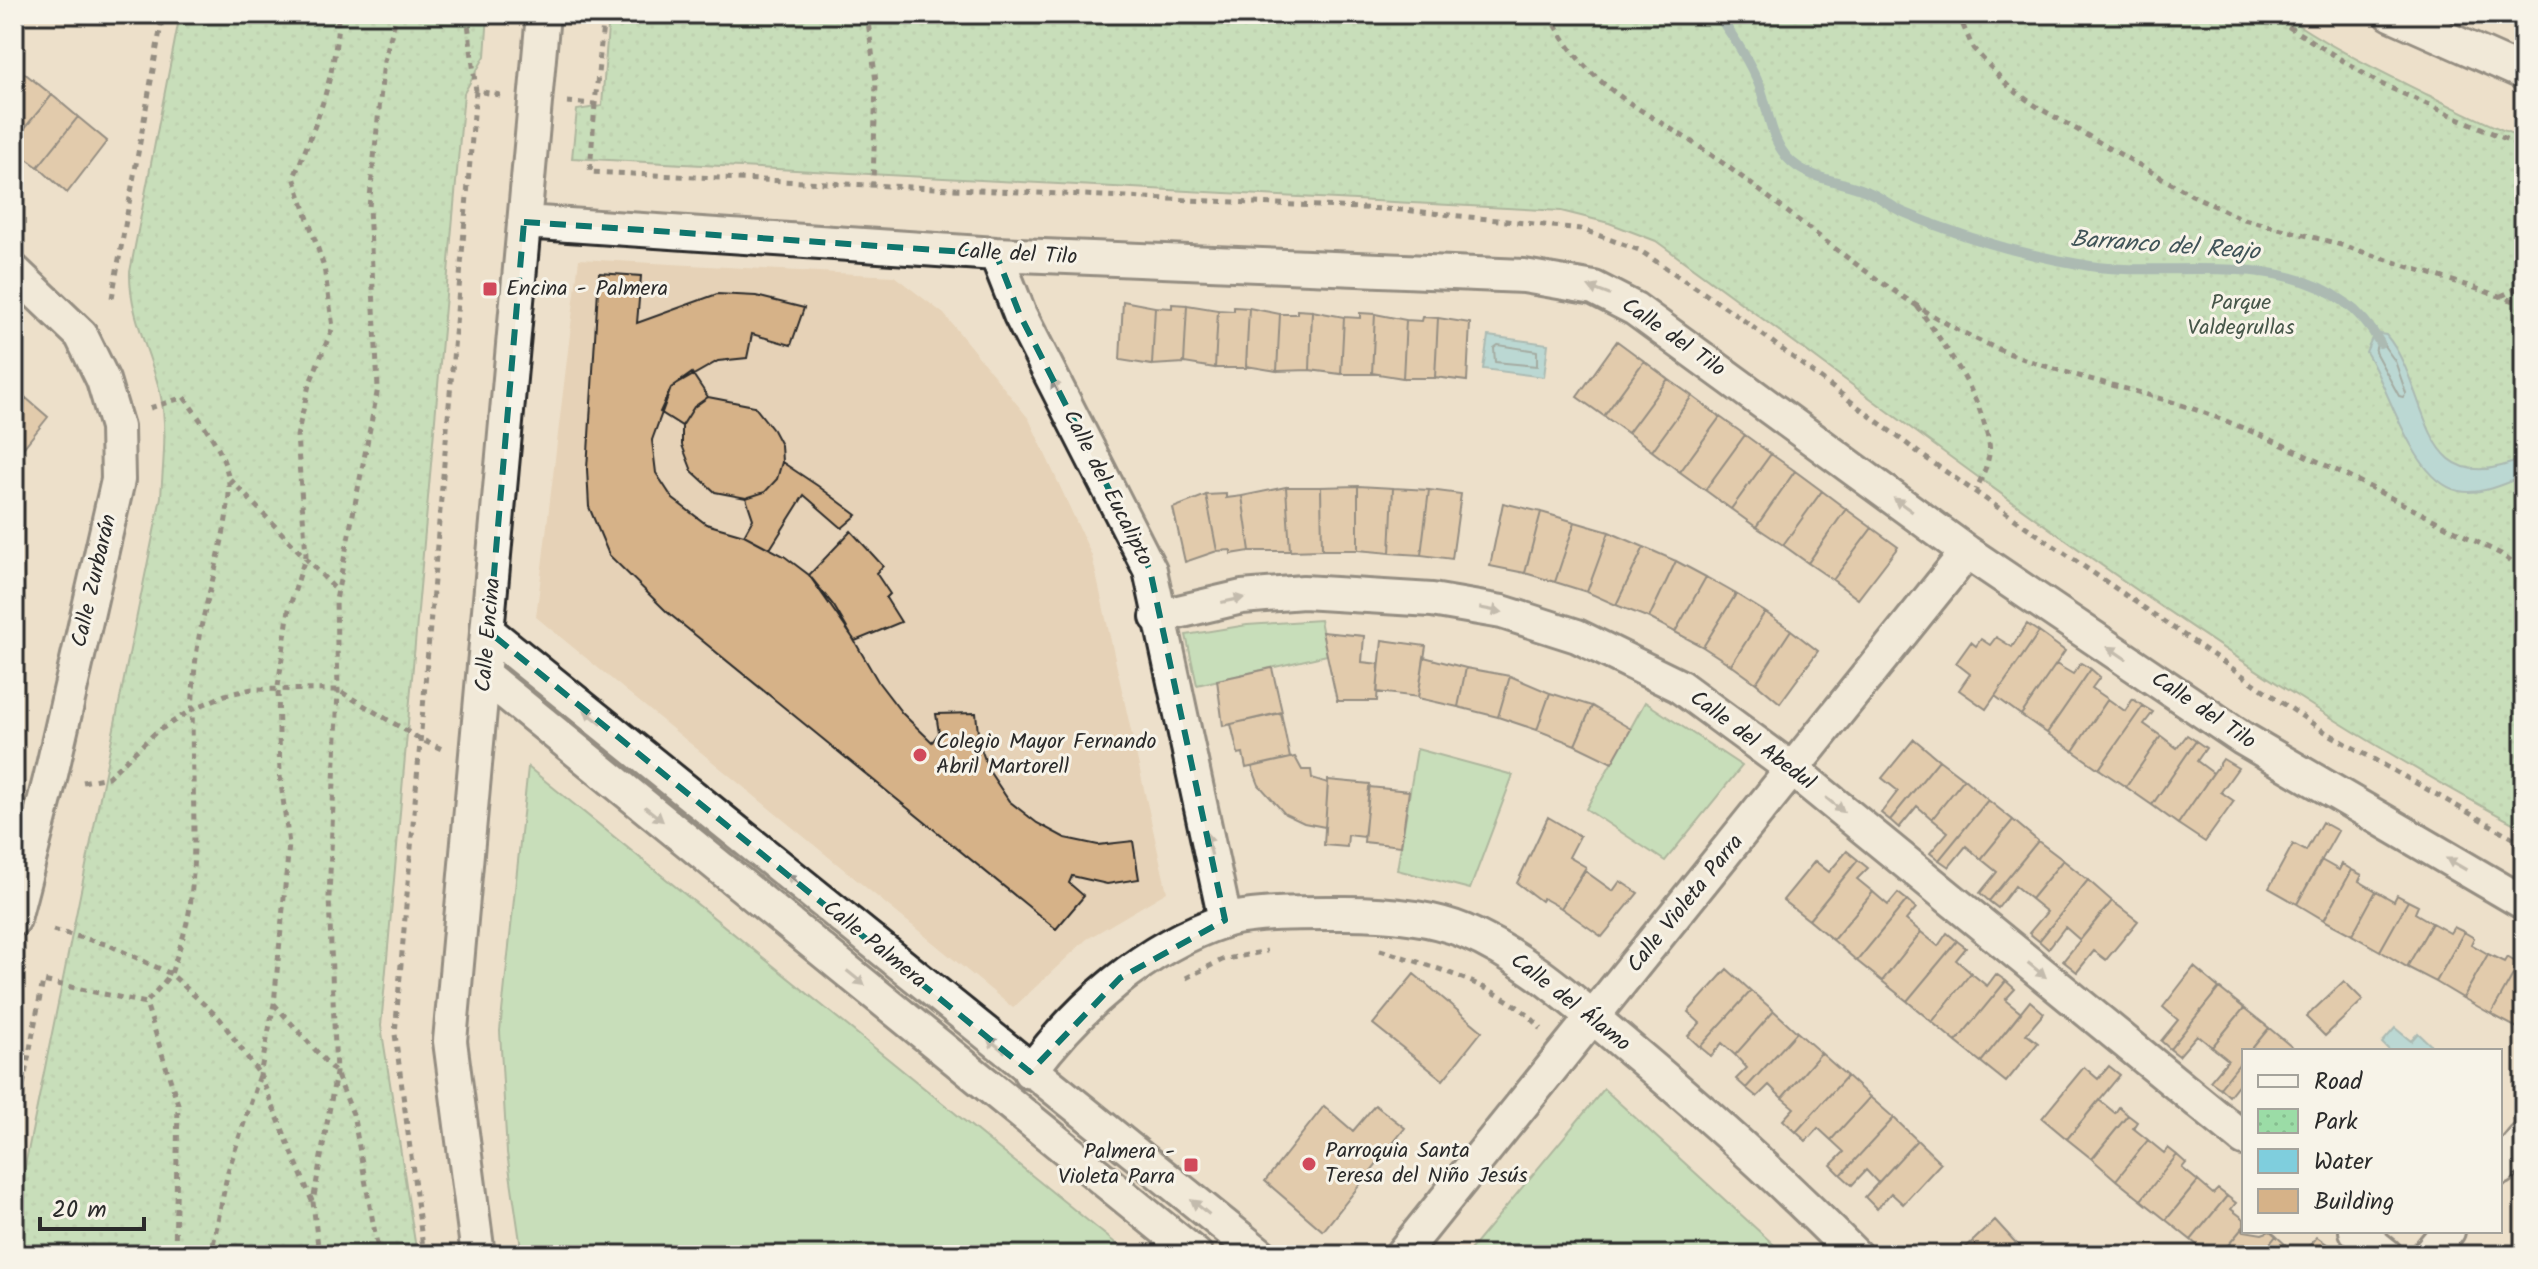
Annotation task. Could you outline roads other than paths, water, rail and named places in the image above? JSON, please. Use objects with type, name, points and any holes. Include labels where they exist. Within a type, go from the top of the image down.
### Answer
[{"type":"street","name":"Calle Encina","points":[[478,1255],[450,1041],[543,14]]},
{"type":"street","points":[[2391,14],[2524,73]]},
{"type":"street","name":"Calle del Tilo","points":[[524,222],[996,254],[1524,276],[1594,288],[1635,309],[1967,552],[2242,738],[2524,903]]},
{"type":"street","name":"Calle del Eucalipto","points":[[996,254],[1020,315],[1150,570],[1157,617],[1225,920]]},
{"type":"street","name":"Calle Zurbarán","points":[[14,271],[81,335],[103,380],[117,427],[118,480],[50,779],[18,878],[14,919]]},
{"type":"street","name":"Calle Violeta Parra","points":[[1401,1255],[1967,552]]},
{"type":"street","name":"Calle del Abedul","points":[[1157,617],[1242,597],[1303,592],[1432,600],[1502,612],[1577,636],[1679,686],[1793,770],[2242,1137]]},
{"type":"street","name":"Calle Palmera","points":[[489,632],[1030,1072],[1261,1255]]},
{"type":"street","name":"Calle Palmera","points":[[485,676],[1196,1255]]},
{"type":"street","name":"Calle del Álamo","points":[[1030,1072],[1066,1028],[1120,978],[1144,960],[1225,920],[1309,913],[1359,913],[1411,918],[1462,930],[1514,958],[1594,1019],[1696,1104],[1794,1193],[1855,1255]]},
{"type":"street","points":[[2502,1166],[2524,1139]]},
{"type":"street","points":[[2358,1233],[2386,1255]]},
{"type":"street","points":[[2428,1255],[2446,1233]]},
{"type":"water","points":[[2374,333],[2386,335],[2401,358],[2432,435],[2445,455],[2463,467],[2489,469],[2524,458],[2524,476],[2475,492],[2459,491],[2442,484],[2415,452],[2366,352]]},
{"type":"water","points":[[1488,336],[1548,344],[1544,377],[1483,369]]},
{"type":"water","points":[[2395,1028],[2411,1041],[2418,1033],[2435,1049],[2388,1049],[2382,1043]]},
{"type":"waterway","name":"Barranco del Reajo","points":[[1717,14],[1756,77],[1782,151],[1789,160],[1806,171],[1866,191],[1903,212],[1948,230],[2042,257],[2090,266],[2249,271],[2288,277],[2324,289],[2355,310],[2380,343]]},
{"type":"place","name":"Encina - Palmera","points":[[490,289]]},
{"type":"place","name":"Colegio Mayor Fernando Abril Martorell","points":[[920,755]]},
{"type":"place","name":"Parroquia Santa Teresa del Niño Jesús","points":[[1309,1164]]},
{"type":"place","name":"Palmera - Violeta Parra","points":[[1191,1165]]},
{"type":"park label","name":"Parque Valdegrullas","points":[[2241,316]]}]
